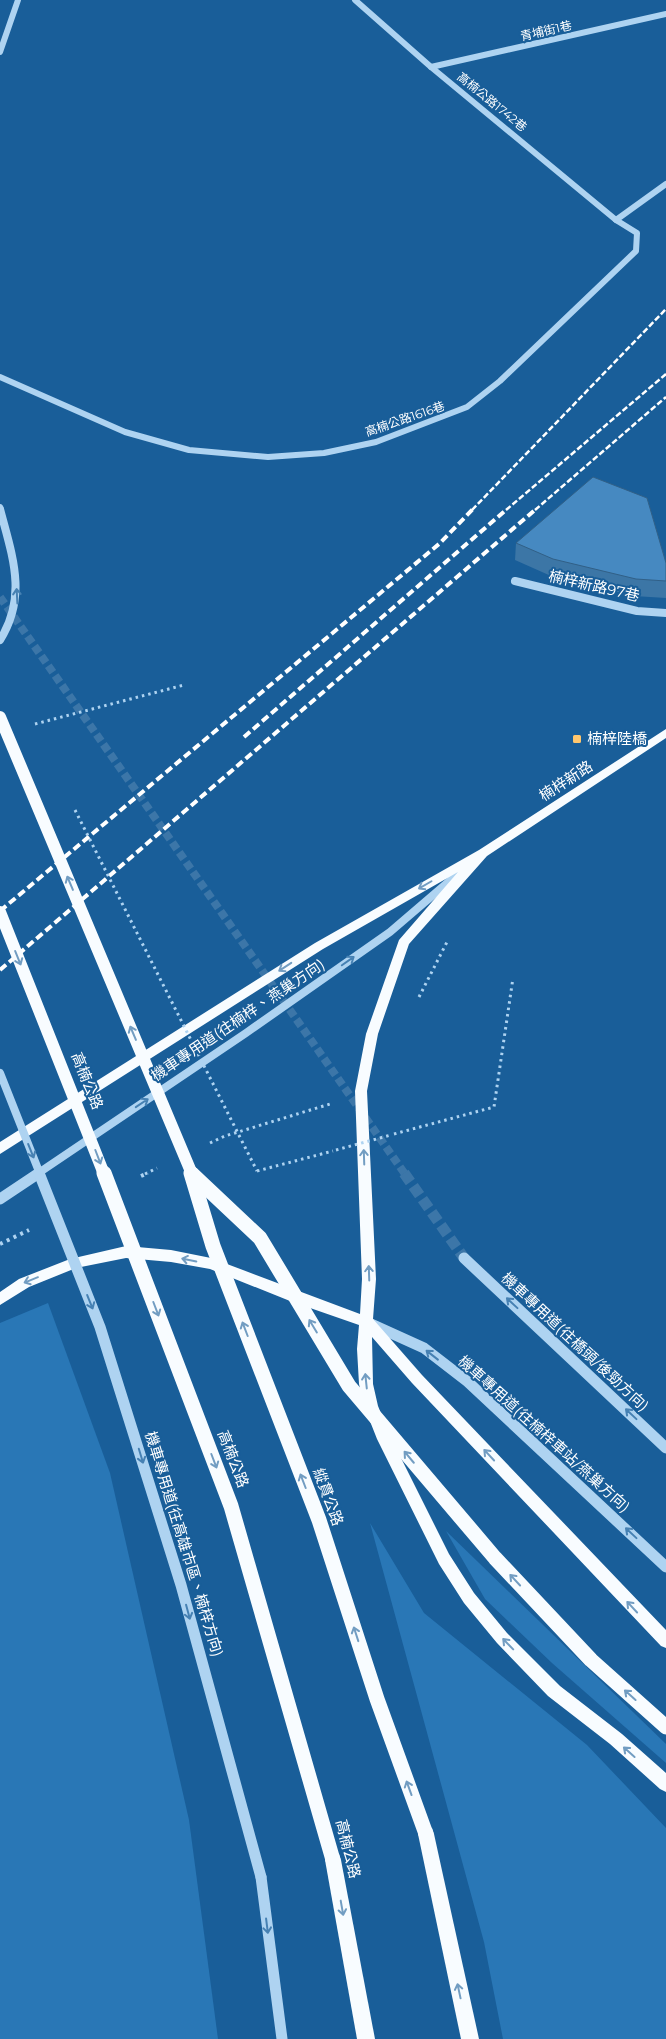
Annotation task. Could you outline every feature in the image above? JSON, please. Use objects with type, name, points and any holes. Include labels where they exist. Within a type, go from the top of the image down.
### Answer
[{"type":"main road","points":[[0,717],[192,1174],[260,1238],[349,1386],[494,1558],[591,1660],[666,1727]]},
{"type":"main road","name":"楠梓新路","points":[[483,853],[666,733]]},
{"type":"main road","points":[[483,853],[415,927],[403,943],[372,1034],[361,1091],[369,1279],[364,1349],[366,1384],[371,1406],[384,1439],[444,1559],[469,1598],[502,1638],[554,1690],[616,1739],[666,1784]]},
{"type":"main road","points":[[0,1149],[319,946],[483,853]]},
{"type":"main road","name":"高楠公路","points":[[0,912],[90,1136],[231,1506],[333,1860],[366,2039]]},
{"type":"main road","name":"縱貫公路","points":[[192,1174],[214,1246],[318,1520],[377,1699],[426,1834],[470,2039]]},
{"type":"main road","points":[[0,1299],[24,1283],[75,1263],[126,1252],[171,1256],[210,1264],[367,1322],[522,1490],[666,1641]]},
{"type":"street","points":[[0,508],[15,568],[17,603],[11,626],[0,640]]},
{"type":"street","name":"機車專用道(往楠梓車站/燕巢方向)","points":[[367,1322],[424,1348],[468,1382],[666,1567]]},
{"type":"lane","points":[[0,52],[18,0]]},
{"type":"lane","name":"高楠公路1742巷","points":[[355,0],[431,67],[616,220]]},
{"type":"lane","name":"青埔街1巷","points":[[431,67],[666,14]]},
{"type":"lane","points":[[616,220],[666,184]]},
{"type":"lane","name":"高楠公路1616巷","points":[[0,378],[125,432],[189,450],[268,457],[324,453],[376,442],[467,407],[500,381],[636,251],[637,233],[616,220]]},
{"type":"lane","name":"楠梓新路97巷","points":[[515,581],[637,611],[666,613]]},
{"type":"lane","name":"機車專用道(往楠梓、燕巢方向)","points":[[0,1199],[390,932],[483,853]]},
{"type":"lane","name":"機車專用道(往高雄市區、楠梓方向)","points":[[0,1073],[100,1327],[181,1585],[261,1877],[282,2039]]},
{"type":"lane","name":"機車專用道(往橋頭/後勁方向)","points":[[464,1258],[666,1448]]},
{"type":"path","points":[[36,733],[32,725],[184,685]]},
{"type":"path","points":[[72,803],[257,1171],[494,1107],[513,978]]},
{"type":"path","points":[[416,1004],[452,933]]},
{"type":"path","points":[[207,1145],[224,1136],[316,1109],[361,1091]]},
{"type":"path","points":[[135,1179],[162,1166]]},
{"type":"path","points":[[0,1244],[36,1226]]},
{"type":"shaded area","points":[[48,1303],[110,1473],[189,1820],[218,2039],[0,2039],[0,1323]]},
{"type":"shaded area","points":[[370,1523],[424,1613],[587,1745],[666,1828],[666,2039],[503,2039],[484,1942]]},
{"type":"shaded area","points":[[446,1531],[666,1744],[666,1763],[552,1663],[485,1599]]},
{"type":"building","points":[[593,477],[647,498],[666,563],[666,581],[636,579],[553,559],[516,543]]},
{"type":"tunnel","points":[[0,597],[405,1174]]},
{"type":"tunnel","points":[[404,1173],[464,1258]]},
{"type":"railway","points":[[472,510],[666,309]]},
{"type":"railway","points":[[506,510],[666,374]]},
{"type":"railway","points":[[535,510],[666,397]]},
{"type":"railway","points":[[0,911],[439,544],[473,509]]},
{"type":"railway","points":[[244,737],[507,509]]},
{"type":"railway","points":[[0,970],[536,509]]},
{"type":"place","name":"楠梓陸橋","points":[[577,739]]}]
